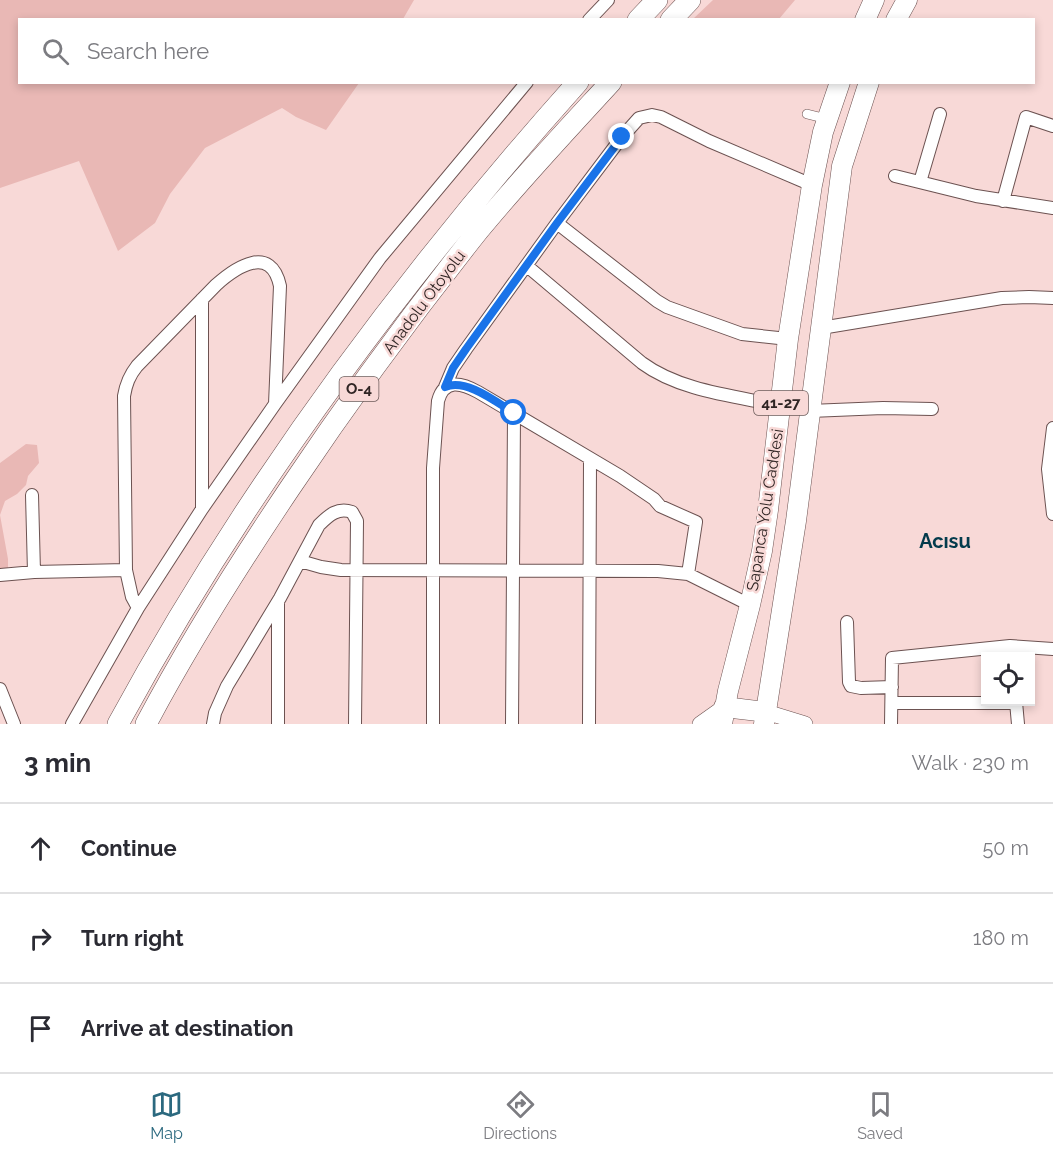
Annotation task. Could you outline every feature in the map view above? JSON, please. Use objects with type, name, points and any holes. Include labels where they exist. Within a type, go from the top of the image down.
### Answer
[{"type":"highway","points":[[640,18],[657,0]]},
{"type":"highway","points":[[673,18],[690,0]]},
{"type":"highway","points":[[866,18],[874,0]]},
{"type":"highway","points":[[897,18],[907,0]]},
{"type":"highway","name":"Anadolu Otoyolu","points":[[118,724],[234,527],[351,358],[462,217],[576,84]]},
{"type":"highway","name":"Anadolu Otoyolu","points":[[146,724],[202,626],[254,542],[374,368],[479,230],[609,84]]},
{"type":"highway","name":"Sapanca Yolu Caddesi","points":[[723,715],[762,551],[788,339],[812,185],[823,132],[839,84]]},
{"type":"highway","name":"Sapanca Yolu Caddesi","points":[[765,718],[796,521],[842,166],[868,84]]},
{"type":"highway","points":[[723,715],[765,718]]},
{"type":"street","points":[[591,18],[608,0]]},
{"type":"street","points":[[72,724],[138,608],[202,509],[275,404],[381,258],[525,84]]},
{"type":"street","points":[[807,114],[827,120]]},
{"type":"street","points":[[920,182],[940,114]]},
{"type":"street","points":[[433,724],[434,458],[438,401],[440,392],[466,349],[557,223],[639,118],[652,115],[661,117],[709,141],[812,185]]},
{"type":"street","points":[[1004,201],[1026,117],[1053,126]]},
{"type":"street","points":[[895,176],[976,196],[1053,208]]},
{"type":"street","points":[[557,223],[667,307],[742,334],[788,339]]},
{"type":"street","points":[[138,608],[132,597],[126,570],[124,396],[126,385],[137,366],[227,275],[257,262],[275,272],[280,286],[275,404]]},
{"type":"street","points":[[527,266],[654,372],[680,383],[781,406]]},
{"type":"street","points":[[820,328],[1002,298],[1053,298]]},
{"type":"street","points":[[202,299],[202,509]]},
{"type":"street","points":[[445,387],[450,385],[469,387],[620,476],[654,499],[660,506],[696,522],[688,574]]},
{"type":"street","points":[[810,411],[883,408],[932,409]]},
{"type":"street","points":[[512,724],[514,413]]},
{"type":"street","points":[[1053,428],[1048,469],[1053,514]]},
{"type":"street","points":[[589,724],[590,459]]},
{"type":"street","points":[[32,495],[34,572]]},
{"type":"street","points":[[213,724],[214,713],[227,686],[278,601],[319,525],[328,515],[347,510],[352,512],[357,521],[355,724]]},
{"type":"street","points":[[300,561],[321,567],[357,570],[658,570],[688,574],[750,604]]},
{"type":"street","points":[[0,575],[126,570]]},
{"type":"street","points":[[278,601],[278,724]]},
{"type":"street","points":[[847,622],[851,686],[892,687]]},
{"type":"street","points":[[891,724],[892,658],[1053,649]]},
{"type":"street","points":[[0,689],[14,724]]},
{"type":"street","points":[[892,703],[981,702]]},
{"type":"street","points":[[1016,706],[1018,724]]},
{"type":"street","points":[[700,724],[723,715]]},
{"type":"street","points":[[765,718],[805,724]]},
{"type":"shaded area","points":[[0,0],[414,0],[404,18],[18,18],[18,84],[358,84],[326,130],[282,108],[205,148],[170,194],[155,223],[118,251],[79,161],[0,188]]},
{"type":"shaded area","points":[[713,0],[795,0],[780,18],[694,18]]},
{"type":"shaded area","points":[[26,444],[37,445],[39,463],[28,476],[26,485],[5,501],[0,515],[0,463]]},
{"type":"shaded area","points":[[0,515],[8,568],[0,570]]},
{"type":"district","name":"Acısu","points":[[945,541]]},
{"type":"route","points":[[514,413],[469,387],[461,385],[445,387],[453,368],[466,349],[622,137]]}]
